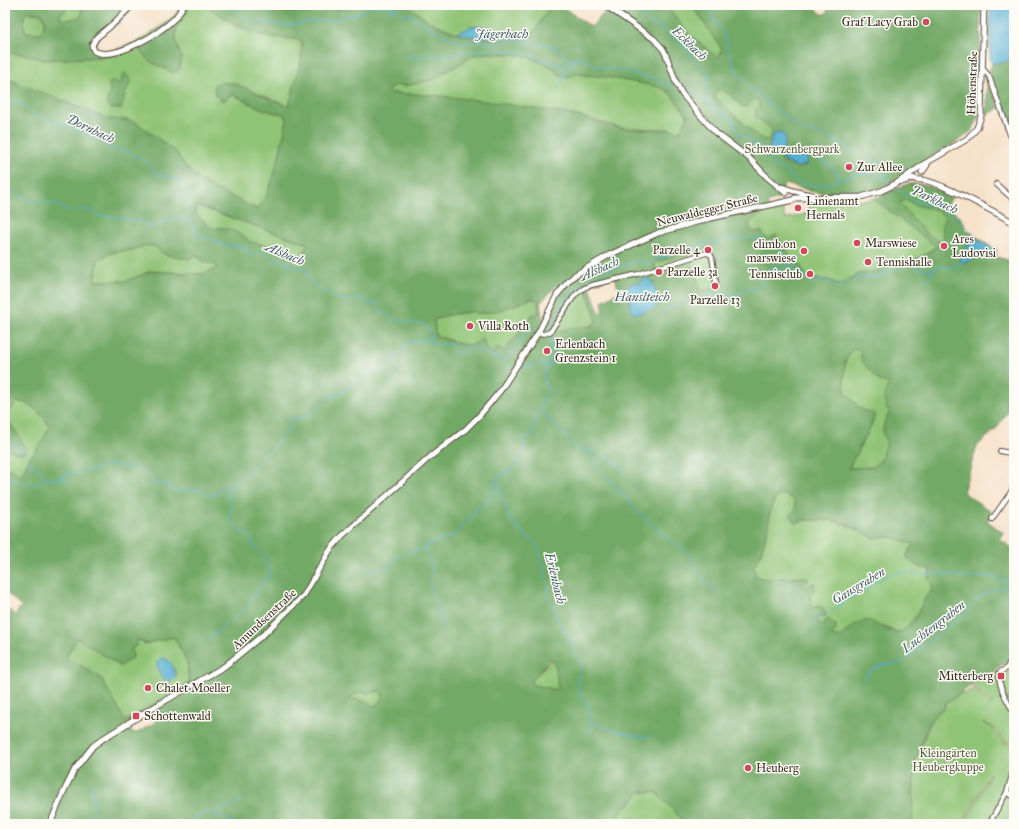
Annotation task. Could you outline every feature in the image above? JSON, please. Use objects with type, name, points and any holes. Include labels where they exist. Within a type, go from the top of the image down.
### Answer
[{"type":"main road","points":[[132,5],[119,19],[94,40],[92,47],[96,52],[114,53],[143,40],[174,19],[183,5]]},
{"type":"main road","points":[[605,5],[654,39],[666,55],[677,85],[690,103],[716,132],[742,152],[788,195],[792,190],[795,195],[869,195],[878,193],[897,183],[918,175],[931,183],[975,202],[1014,223]]},
{"type":"main road","name":"Höhenstraße","points":[[918,175],[932,160],[967,139],[977,128],[981,116],[984,5]]},
{"type":"main road","name":"Neuwaldegger Straße","points":[[539,332],[554,301],[570,280],[582,270],[609,255],[665,230],[778,202],[788,195],[793,200],[795,195]]},
{"type":"main road","name":"Amundsenstraße","points":[[50,824],[72,775],[80,761],[90,750],[109,734],[225,666],[270,629],[304,595],[330,550],[346,531],[430,457],[465,430],[480,415],[500,391],[539,332]]},
{"type":"street","points":[[983,69],[989,76],[1014,146]]},
{"type":"street","points":[[996,184],[1014,200]]},
{"type":"street","points":[[539,332],[548,333],[575,296],[588,286],[634,275],[706,253],[710,254],[712,258],[716,283]]},
{"type":"street","points":[[1000,451],[1014,454]]},
{"type":"street","points":[[992,519],[1011,492],[1014,485]]},
{"type":"street","points":[[1014,661],[1008,663],[1007,668],[1000,672],[1000,686],[1014,714]]},
{"type":"street","points":[[1007,668],[1010,669],[1014,675]]},
{"type":"street","points":[[989,824],[1007,792],[1014,768]]},
{"type":"street","points":[[1007,792],[1014,797]]},
{"type":"green space","points":[[5,5],[70,5],[59,17],[67,20],[81,17],[82,9],[76,5],[135,5],[121,21],[100,37],[96,43],[96,49],[104,51],[114,50],[137,41],[168,22],[175,15],[181,5],[189,5],[176,31],[176,41],[181,59],[180,69],[173,73],[149,61],[137,47],[111,56],[71,59],[43,60],[24,54],[5,53]],"holes":[[[26,12],[42,14],[45,21],[43,29],[40,33],[25,32],[24,17]]]},
{"type":"green space","points":[[70,5],[76,5],[82,9],[81,18],[64,20],[58,17]]},
{"type":"green space","points":[[189,5],[205,5],[236,26],[268,37],[300,40],[302,43],[301,60],[289,106],[233,83],[219,99],[224,101],[232,94],[264,109],[284,114],[287,120],[280,154],[268,192],[263,202],[257,209],[213,188],[200,180],[186,167],[175,152],[127,120],[109,119],[5,78],[5,53],[24,54],[43,60],[71,59],[111,56],[138,47],[140,51],[173,73],[181,57],[177,44],[176,31]]},
{"type":"green space","points":[[205,5],[255,5],[264,10],[305,12],[348,8],[353,7],[353,5],[408,5],[432,23],[458,34],[496,40],[518,38],[526,40],[535,30],[551,5],[560,5],[591,27],[607,10],[600,5],[664,5],[689,34],[718,58],[722,49],[692,5],[815,5],[818,11],[822,14],[826,14],[831,5],[981,5],[979,111],[976,123],[970,132],[889,183],[872,191],[853,193],[815,192],[785,184],[781,191],[781,198],[767,203],[769,209],[752,220],[749,226],[752,232],[756,233],[761,231],[767,239],[776,235],[787,251],[798,262],[807,277],[812,279],[829,280],[839,285],[859,274],[881,270],[886,265],[919,258],[937,247],[874,199],[905,185],[925,185],[952,196],[947,206],[960,217],[967,230],[996,249],[996,257],[1014,263],[1014,403],[995,430],[977,446],[963,492],[993,513],[987,521],[1004,533],[1000,539],[1013,549],[1014,548],[1014,659],[986,675],[944,705],[946,706],[932,719],[926,730],[915,761],[912,824],[686,824],[656,792],[640,792],[610,824],[5,824],[5,623],[10,619],[9,616],[5,618],[5,615],[11,610],[14,616],[22,607],[5,591],[5,468],[13,470],[19,475],[22,474],[30,457],[41,444],[50,427],[36,410],[27,404],[17,402],[10,411],[10,423],[27,449],[26,452],[17,453],[5,446],[5,78],[109,119],[127,120],[137,123],[176,152],[186,167],[200,180],[213,188],[257,209],[263,202],[268,192],[280,154],[287,120],[284,114],[251,104],[232,94],[224,101],[215,95],[214,85],[221,83],[234,84],[289,106],[301,60],[302,43],[300,40],[259,35],[236,26]],"holes":[[[485,53],[522,55],[548,65],[560,75],[565,77],[576,74],[607,77],[660,87],[669,92],[688,116],[680,131],[629,129],[609,126],[572,115],[504,104],[459,98],[390,93],[389,89],[396,85],[410,85],[434,79],[474,55]],[[721,90],[729,94],[743,107],[748,106],[753,99],[759,101],[759,107],[756,110],[755,117],[771,128],[772,130],[769,139],[764,140],[759,137],[715,98],[715,93]],[[775,132],[781,132],[785,142],[782,151],[777,155],[770,150],[772,137]],[[798,150],[801,151],[807,161],[806,165],[800,168],[783,162],[783,159],[786,159],[792,151]],[[906,199],[915,205],[937,210],[945,217],[942,224],[944,241],[932,237],[900,204]],[[198,206],[308,244],[301,258],[277,247],[250,242],[241,234],[234,231],[213,228],[195,214],[195,210]],[[147,245],[156,247],[163,253],[176,257],[189,259],[197,255],[197,257],[205,262],[216,265],[218,268],[202,274],[151,271],[126,281],[95,281],[98,259],[114,252],[132,250]],[[710,247],[717,288],[700,291],[693,266],[658,277],[654,263],[677,256],[684,257]],[[615,277],[619,292],[602,301],[603,310],[600,314],[589,285]],[[651,280],[656,293],[657,307],[635,314],[629,301],[627,289],[631,283],[640,283]],[[557,285],[559,289],[543,320],[540,303]],[[586,290],[597,320],[591,326],[566,329],[557,332],[554,329],[572,302]],[[531,298],[540,301],[538,304],[539,314],[534,313],[523,324],[515,340],[508,344],[507,350],[504,351],[498,347],[496,348],[495,354],[485,348],[483,338],[474,344],[466,345],[455,343],[436,336],[434,320],[449,315],[474,311],[476,314],[483,313],[511,306]],[[852,349],[860,351],[862,361],[879,381],[889,383],[884,401],[890,412],[883,428],[887,444],[883,452],[882,459],[873,467],[849,468],[869,431],[875,415],[860,408],[845,392],[845,362]],[[783,494],[794,499],[796,509],[790,514],[795,524],[804,520],[831,520],[852,527],[874,538],[890,537],[914,544],[907,554],[907,558],[919,567],[930,569],[928,578],[932,584],[932,590],[928,594],[913,621],[904,630],[900,632],[891,631],[870,621],[865,621],[856,624],[836,638],[831,633],[836,630],[836,625],[827,618],[824,625],[818,623],[817,618],[825,617],[825,612],[822,607],[812,607],[810,592],[815,589],[814,582],[806,588],[802,585],[809,579],[807,577],[764,579],[755,576],[754,566],[760,556],[768,528],[770,509],[776,497]],[[174,637],[187,662],[189,683],[125,721],[101,678],[66,658],[77,638],[120,666],[133,658],[132,648],[137,645],[137,640],[144,642],[144,644]],[[552,659],[556,668],[558,690],[533,685],[531,681],[549,660]],[[361,691],[365,693],[379,691],[383,694],[380,702],[374,706],[367,702],[349,698]],[[149,713],[156,722],[137,733],[132,733],[126,726]]]},
{"type":"green space","points":[[255,5],[353,6],[348,8],[289,12],[280,10],[264,10]]},
{"type":"green space","points":[[408,5],[551,5],[535,30],[526,40],[518,38],[496,40],[458,34],[432,23]]},
{"type":"green space","name":"Schwarzenbergpark","points":[[632,5],[692,5],[722,49],[879,189],[853,194],[834,194],[808,191],[710,99]]},
{"type":"green space","points":[[990,5],[1014,5],[1014,126],[1010,130],[989,71],[992,64],[990,58]]},
{"type":"green space","points":[[26,12],[41,14],[45,21],[43,30],[40,33],[25,32],[24,17]]},
{"type":"green space","points":[[485,53],[522,55],[548,65],[560,75],[565,77],[576,74],[607,77],[660,87],[669,92],[688,115],[680,132],[669,129],[622,128],[575,115],[417,94],[390,93],[389,89],[396,85],[405,86],[434,79],[474,55]]},
{"type":"green space","points":[[125,73],[131,79],[131,83],[127,89],[121,109],[110,108],[106,104],[110,92],[109,83],[114,81],[120,84],[122,82],[122,76]]},
{"type":"green space","points":[[987,79],[999,108],[987,115]]},
{"type":"green space","name":"Marswiese","points":[[907,184],[922,184],[952,196],[947,206],[960,217],[967,230],[996,249],[996,257],[1014,263],[937,246],[919,258],[886,265],[881,270],[859,274],[839,285],[829,280],[812,279],[807,277],[798,262],[787,251],[776,235],[767,240],[761,231],[754,232],[749,228],[750,223],[756,216],[773,209],[783,207],[785,219],[809,213],[808,203],[810,202],[867,200],[883,196]]},
{"type":"green space","points":[[109,187],[192,215],[208,225],[196,214],[195,210],[197,206],[308,244],[301,258],[289,253],[302,268]]},
{"type":"green space","points":[[145,245],[156,247],[166,255],[189,259],[197,255],[203,261],[216,265],[218,268],[202,274],[151,271],[126,281],[96,281],[98,259],[114,252],[132,250]]},
{"type":"green space","points":[[710,247],[717,288],[700,291],[696,273],[658,277],[654,263],[677,256],[684,257]]},
{"type":"green space","points":[[586,290],[597,319],[594,324],[591,326],[566,329],[557,332],[554,330],[572,302]]},
{"type":"green space","points":[[531,298],[537,302],[540,301],[539,315],[523,324],[515,340],[512,341],[507,350],[504,351],[496,349],[495,354],[485,348],[484,341],[481,339],[474,345],[458,344],[436,336],[434,320],[449,315],[515,306]]},
{"type":"green space","points":[[852,349],[860,351],[863,361],[889,383],[885,395],[885,405],[890,412],[883,428],[887,444],[883,452],[882,459],[873,467],[849,469],[869,431],[860,408],[845,392],[845,362]]},
{"type":"green space","points":[[17,402],[27,404],[36,410],[50,427],[41,444],[30,457],[22,474],[19,475],[13,470],[5,468],[5,446],[10,451],[26,452],[27,449],[10,423],[10,411]]},
{"type":"green space","points":[[783,494],[794,499],[796,509],[804,520],[831,520],[852,527],[874,538],[890,537],[914,544],[907,554],[919,567],[930,569],[932,590],[926,596],[916,616],[903,631],[896,632],[882,626],[851,627],[843,635],[836,638],[824,625],[818,623],[812,607],[810,592],[813,583],[806,588],[802,585],[807,577],[764,579],[755,576],[754,566],[760,556],[768,528],[770,509],[776,497]]},
{"type":"green space","points":[[174,637],[187,662],[189,684],[125,721],[101,678],[66,658],[77,638],[132,648],[137,640],[144,642],[145,644]]},
{"type":"green space","points":[[552,659],[557,668],[558,690],[533,685],[531,681]]},
{"type":"green space","name":"Kleingärten Heubergkuppe","points":[[1007,669],[1014,679],[1014,709],[1007,697],[1014,717],[1014,745],[1006,742],[995,729],[983,722],[983,723],[991,727],[1005,743],[1014,747],[1014,824],[966,824],[968,817],[991,774],[990,773],[965,819],[964,824],[912,824],[915,761],[932,719],[946,707],[944,705],[962,693],[964,694],[970,690],[973,690],[992,705],[993,704],[972,687],[995,671],[1001,673]]},
{"type":"green space","points":[[361,691],[371,693],[379,691],[383,694],[380,702],[374,706],[349,698]]},
{"type":"green space","points":[[640,792],[657,792],[686,824],[610,824]]},
{"type":"water","points":[[990,5],[1011,5],[1014,9],[1014,60],[992,64],[990,58]]},
{"type":"water","points":[[470,26],[487,27],[495,29],[496,31],[492,38],[469,36],[457,33],[466,30]]},
{"type":"water","points":[[776,132],[783,133],[785,143],[783,149],[775,155],[769,149],[772,137]]},
{"type":"water","points":[[798,150],[803,152],[806,156],[807,161],[804,166],[797,167],[782,161],[781,159],[786,159],[792,151]]},
{"type":"water","points":[[973,236],[987,246],[995,249],[996,253],[985,251],[978,258],[962,263],[960,261]]},
{"type":"water","name":"Hanslteich","points":[[642,279],[649,279],[654,285],[658,305],[654,309],[635,314],[632,313],[627,289],[628,286],[634,283],[640,283]]},
{"type":"water","points":[[163,658],[172,664],[176,676],[171,681],[163,679],[158,670],[157,663]]},
{"type":"waterway","name":"Jägerbach","points":[[224,5],[235,9],[246,18],[253,21],[283,25],[333,20],[362,12],[366,5],[373,7],[388,5],[391,9]]},
{"type":"waterway","name":"Jägerbach","points":[[391,9],[392,5]]},
{"type":"waterway","name":"Eckbach","points":[[623,5],[626,8],[633,9],[651,24],[659,26],[662,31],[672,36],[684,47],[693,59],[710,74],[710,77],[706,82],[706,100],[717,111],[731,118],[738,134],[744,135],[752,142],[760,146],[765,157],[773,159],[775,167],[783,169],[797,181],[807,185],[830,183],[850,176],[869,173],[880,176],[892,184]]},
{"type":"waterway","points":[[724,5],[713,11],[712,17],[724,33],[731,59],[739,76],[768,103],[803,130],[825,135],[850,151],[864,153],[873,161],[881,163],[887,179]]},
{"type":"waterway","name":"Jägerbach","points":[[391,9],[397,9],[398,12],[401,12],[403,15],[412,14],[413,19],[439,33],[464,43],[480,41],[496,44],[506,40],[517,40],[550,45],[557,48],[568,60],[582,58],[594,66],[618,70],[643,76],[645,78],[655,78],[664,84],[673,84]]},
{"type":"waterway","points":[[408,56],[412,58],[423,55],[455,55],[458,53],[483,50],[523,52]]},
{"type":"waterway","points":[[526,54],[553,64],[558,64],[561,67],[565,66],[567,63],[574,65],[575,61],[581,59]]},
{"type":"waterway","points":[[558,90],[564,75],[571,65]]},
{"type":"waterway","name":"Jägerbach","points":[[684,86],[705,100]]},
{"type":"waterway","name":"Dornbach","points":[[5,98],[25,107],[33,114],[52,122],[57,122],[63,126],[69,126],[75,131],[102,142],[109,149],[125,150],[146,162],[157,174],[179,181],[186,190]]},
{"type":"waterway","points":[[815,158],[827,163],[837,173],[838,179]]},
{"type":"waterway","name":"Parkbach","points":[[894,186],[912,200],[938,207],[961,221],[973,236]]},
{"type":"waterway","name":"Alsbach","points":[[5,190],[15,191],[25,199],[55,204],[71,211]]},
{"type":"waterway","name":"Dornbach","points":[[187,220],[188,199]]},
{"type":"waterway","name":"Alsbach","points":[[78,210],[85,209],[102,216],[138,220],[146,225],[154,227],[158,222],[163,223],[173,221],[177,218],[192,222],[195,227],[195,234],[210,240],[215,240],[222,245],[231,245],[235,248],[237,244],[243,250],[246,249],[249,251],[247,253],[253,255],[259,251],[277,262],[281,260],[296,268],[302,267],[306,270],[309,279],[315,286],[332,296],[345,300],[364,300],[367,304],[377,304],[381,311],[396,321],[401,320],[409,323],[424,324],[428,328],[432,344],[453,345],[457,353],[463,352],[469,347],[488,353],[496,358],[507,359],[519,345],[523,336],[537,329]]},
{"type":"waterway","name":"Alsbach","points":[[543,329],[551,326],[573,290],[608,270],[638,261],[650,263],[659,258],[669,256],[675,250],[684,254],[710,241],[714,241],[718,244],[726,240],[740,238],[761,238],[767,245],[776,243],[796,271],[802,270],[807,279],[813,281],[827,281],[839,287],[848,281],[860,277],[872,278],[883,276],[890,268],[902,267],[909,261],[915,264],[917,268],[929,270],[938,266],[946,268],[957,266],[962,262]]},
{"type":"waterway","points":[[661,313],[678,304],[698,301],[704,296],[734,294],[749,290],[761,285],[767,273],[775,271],[780,267],[792,266]]},
{"type":"waterway","points":[[768,273],[771,267],[779,267]]},
{"type":"waterway","points":[[926,280],[932,277],[933,269]]},
{"type":"waterway","name":"Erlenbach","points":[[501,503],[501,492],[496,481],[497,478],[511,470],[525,448],[523,441],[524,438],[532,434],[533,428],[536,424],[534,418],[541,412],[543,400],[549,392],[544,379],[546,370],[552,363],[551,341],[549,335]]},
{"type":"waterway","points":[[28,461],[30,464],[36,466],[47,480],[53,478],[55,481],[61,476],[62,480],[66,481],[64,475],[74,472],[76,475],[109,464],[128,467],[139,471],[148,478],[151,483],[162,485],[168,482],[169,487],[177,492],[186,489],[193,491],[195,489],[198,492],[201,488],[207,494],[211,496],[215,495],[217,494],[218,490],[229,487],[239,480],[263,458],[291,428],[290,418],[298,418],[310,414],[328,398],[340,393],[361,378],[369,374],[379,374],[392,363],[396,356],[405,350],[406,343],[430,339]]},
{"type":"waterway","points":[[540,365],[550,362]]},
{"type":"waterway","points":[[523,367],[537,365]]},
{"type":"waterway","points":[[542,412],[548,418],[549,423],[557,425],[558,429],[565,434],[565,439],[569,439],[572,446],[575,446],[576,449],[581,449],[596,461],[603,475],[617,486],[618,492],[627,498],[637,511],[644,516],[644,519],[683,548],[704,580],[716,591]]},
{"type":"waterway","points":[[5,441],[21,449],[27,457]]},
{"type":"waterway","points":[[584,451],[591,449],[614,461],[625,473]]},
{"type":"waterway","points":[[5,476],[7,479],[15,480],[20,484],[28,482],[32,485],[46,480]]},
{"type":"waterway","points":[[364,570],[368,569],[372,571],[389,566],[400,556],[411,551],[426,548],[428,544],[435,543],[438,539],[444,540],[455,537],[455,533],[462,528],[465,521],[474,514],[475,509],[479,506],[485,506],[491,500],[490,494],[492,493],[496,481]]},
{"type":"waterway","points":[[229,497],[229,491],[232,490],[232,486]]},
{"type":"waterway","points":[[204,640],[219,632],[249,605],[263,580],[267,579],[270,571],[264,556],[260,554],[257,549],[253,548],[253,542],[250,536],[242,532],[230,521],[229,518],[232,509],[230,506],[230,500]]},
{"type":"waterway","name":"Erlenbach","points":[[503,505],[506,506],[509,518],[515,523],[518,531],[525,532],[526,539],[533,540],[540,550],[540,559],[541,563],[544,565],[546,581],[549,587],[548,597],[554,605],[554,609],[562,630],[569,633],[570,642],[575,646],[574,648],[581,666],[577,684],[583,701],[589,704],[589,718],[609,729],[650,737]]},
{"type":"waterway","points":[[426,548],[430,560]]},
{"type":"waterway","points":[[430,562],[433,568],[429,581],[436,606],[440,614],[443,629]]},
{"type":"waterway","name":"Gausgraben","points":[[830,612],[890,574],[907,572],[912,574],[921,574]]},
{"type":"waterway","name":"Gausgraben","points":[[925,574],[947,574],[961,577],[995,577],[1013,585]]},
{"type":"waterway","name":"Luchtengraben","points":[[864,679],[868,673],[881,665],[901,663],[965,615],[976,601],[986,593],[1014,585]]},
{"type":"waterway","name":"Gausgraben","points":[[810,624],[827,614]]},
{"type":"waterway","points":[[590,722],[590,734]]},
{"type":"waterway","points":[[91,824],[94,803],[91,788],[92,784]]},
{"type":"waterway","points":[[215,814],[218,810],[242,800]]},
{"type":"waterway","points":[[184,824],[209,812],[215,816],[230,820],[237,824]]},
{"type":"waterway","points":[[272,824],[279,822],[295,824]]},
{"type":"place","name":"Graf Lacy Grab","points":[[926,22]]},
{"type":"place","name":"Zur Allee","points":[[849,167]]},
{"type":"place","name":"Linienamt Hernals","points":[[798,208]]},
{"type":"place","name":"Marswiese","points":[[857,243]]},
{"type":"place","name":"Ares Ludovisi","points":[[944,246]]},
{"type":"place","name":"Parzelle 4","points":[[708,250]]},
{"type":"place","name":"climb.on marswiese","points":[[804,251]]},
{"type":"place","name":"Tennishalle","points":[[868,262]]},
{"type":"place","name":"Parzelle 3a","points":[[659,272]]},
{"type":"place","name":"Tennisclub","points":[[810,274]]},
{"type":"place","name":"Parzelle 13","points":[[715,286]]},
{"type":"place","name":"Villa Roth","points":[[470,326]]},
{"type":"place","name":"Erlenbach Grenzstein 1","points":[[547,351]]},
{"type":"place","name":"Mitterberg","points":[[1001,676]]},
{"type":"place","name":"Chalet Moeller","points":[[148,688]]},
{"type":"place","name":"Schottenwald","points":[[136,716]]},
{"type":"place","name":"Heuberg","points":[[748,768]]}]
